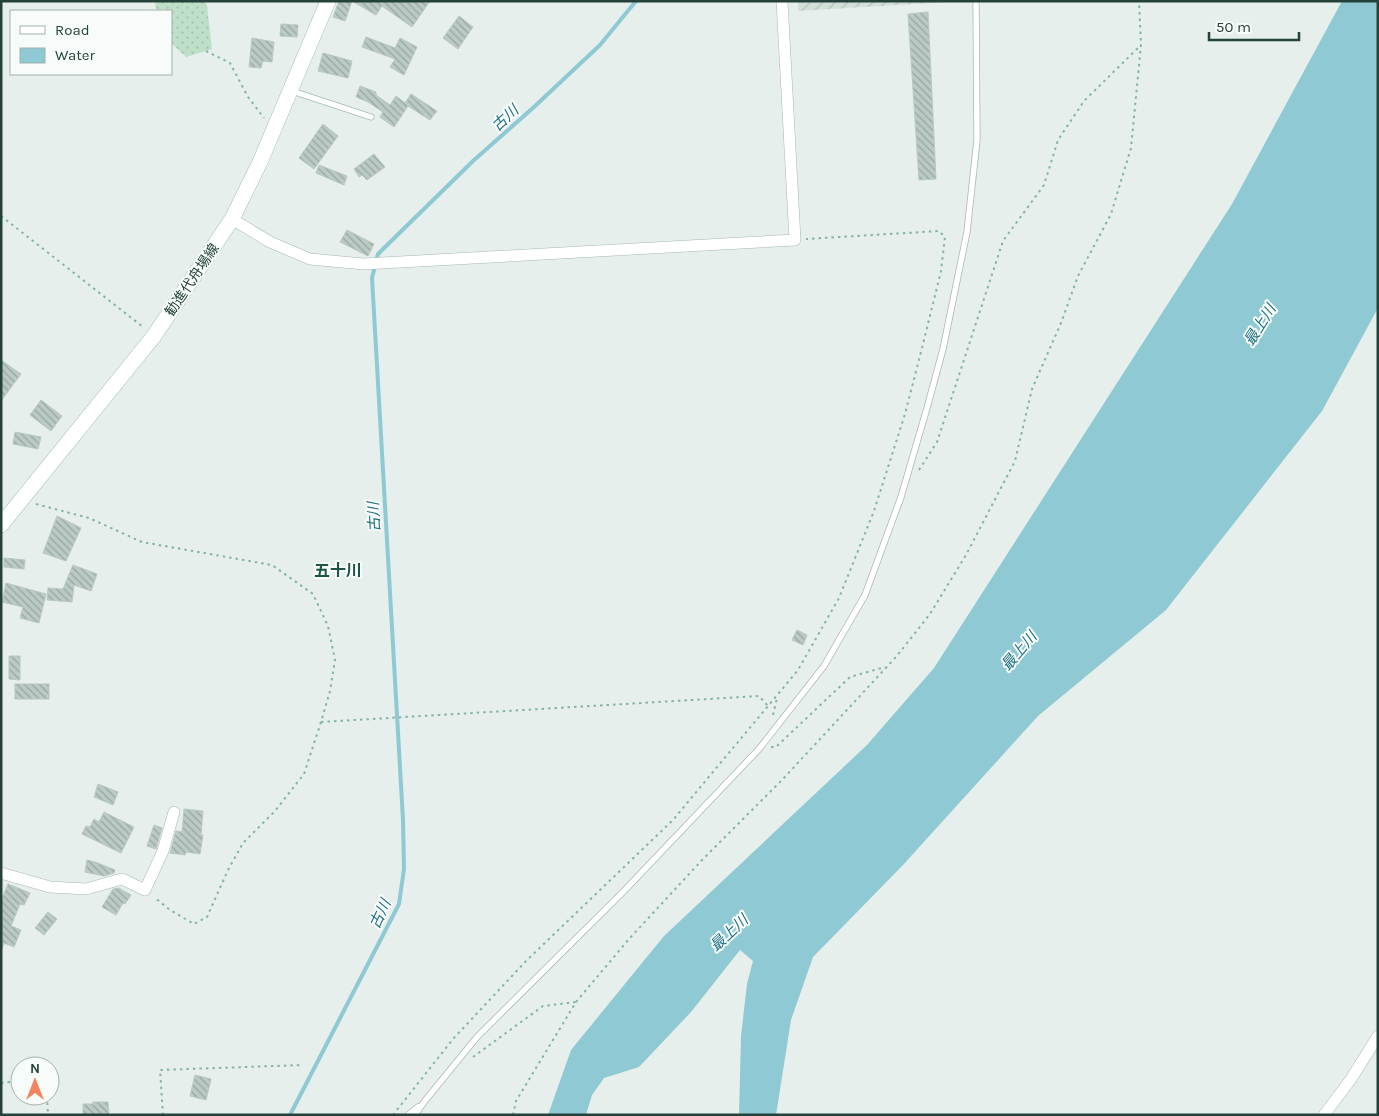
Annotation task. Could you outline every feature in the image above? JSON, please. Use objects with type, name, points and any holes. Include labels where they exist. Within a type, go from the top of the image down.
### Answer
[{"type":"main road","name":"勧進代舟場線","points":[[1,525],[154,336],[232,219],[273,130],[328,1]]},
{"type":"street","points":[[232,219],[270,242],[310,259],[364,264],[795,240],[782,1]]},
{"type":"street","points":[[1,873],[50,887],[86,888],[122,879],[145,890],[163,851],[174,812]]},
{"type":"street","points":[[1324,1115],[1351,1079],[1378,1036]]},
{"type":"lane","points":[[415,1115],[477,1037],[624,891],[759,750],[824,666],[865,595],[901,497],[927,408],[943,349],[967,232],[977,140],[976,1]]},
{"type":"lane","points":[[290,91],[371,116]]},
{"type":"lane","points":[[408,1115],[424,1102]]},
{"type":"path","points":[[514,1115],[516,1101],[576,1002],[629,938],[696,866],[782,780],[887,666],[930,614],[966,555],[1015,461],[1032,389],[1061,323],[1078,276],[1111,214],[1131,148],[1141,45],[1139,1]]},
{"type":"path","points":[[916,473],[937,442],[1003,241],[1044,185],[1058,140],[1084,101],[1141,45]]},
{"type":"path","points":[[206,51],[230,64],[248,97],[273,130]]},
{"type":"path","points":[[1,216],[154,336]]},
{"type":"path","points":[[392,1115],[453,1039],[526,961],[673,820],[798,670],[839,598],[874,511],[905,414],[941,271],[945,237],[939,231],[795,240]]},
{"type":"path","points":[[21,500],[89,518],[142,542],[272,565],[313,594],[328,626],[335,660],[330,691],[304,774],[275,811],[243,843],[228,870],[207,918],[194,924],[170,910],[145,890]]},
{"type":"path","points":[[759,750],[776,747],[850,677],[887,666]]},
{"type":"path","points":[[321,722],[759,696],[769,707]]},
{"type":"path","points":[[466,1062],[543,1006],[576,1002]]},
{"type":"path","points":[[163,1115],[160,1070],[303,1065]]},
{"type":"shaded area","points":[[798,1],[947,1],[947,2],[798,11]]},
{"type":"green space","points":[[155,1],[205,1],[212,49],[186,57],[172,44],[172,10],[156,10]]},
{"type":"water","name":"最上川","points":[[1342,1],[1378,1],[1378,308],[1322,411],[1166,610],[1038,716],[903,865],[813,957],[791,1020],[776,1115],[739,1115],[741,1036],[747,984],[753,961],[740,950],[691,1012],[639,1067],[604,1078],[592,1095],[586,1115],[548,1115],[571,1050],[664,936],[867,745],[934,668],[1232,204]]},
{"type":"building","points":[[339,1],[352,1],[345,21],[333,17]]},
{"type":"building","points":[[352,1],[430,1],[412,27],[382,6],[376,15]]},
{"type":"building","points":[[928,12],[936,179],[919,180],[908,14]]},
{"type":"building","points":[[459,16],[473,27],[458,49],[443,38]]},
{"type":"building","points":[[281,24],[298,25],[297,37],[280,36]]},
{"type":"building","points":[[366,37],[395,48],[400,38],[417,47],[404,75],[390,67],[395,59],[362,47]]},
{"type":"building","points":[[252,38],[274,42],[272,62],[263,61],[261,68],[249,67]]},
{"type":"building","points":[[323,53],[352,61],[348,78],[318,71]]},
{"type":"building","points":[[360,86],[376,92],[376,95],[390,105],[396,96],[405,103],[411,94],[437,111],[430,120],[408,106],[394,127],[380,117],[383,112],[356,97]]},
{"type":"building","points":[[323,124],[338,136],[314,169],[299,158]]},
{"type":"building","points":[[374,154],[385,167],[367,180],[362,175],[359,177],[354,169]]},
{"type":"building","points":[[319,165],[347,176],[344,185],[316,173]]},
{"type":"building","points":[[347,230],[374,244],[368,256],[340,242]]},
{"type":"building","points":[[1,360],[21,374],[1,401]]},
{"type":"building","points":[[41,400],[62,416],[51,431],[30,415]]},
{"type":"building","points":[[15,432],[41,437],[38,449],[13,444]]},
{"type":"building","points":[[57,516],[81,528],[66,561],[43,553]]},
{"type":"building","points":[[4,558],[25,560],[24,569],[4,567]]},
{"type":"building","points":[[73,565],[97,574],[91,591],[74,585],[72,602],[47,600],[48,588],[63,589]]},
{"type":"building","points":[[6,583],[46,594],[39,623],[20,618],[23,607],[2,602]]},
{"type":"building","points":[[797,630],[807,635],[803,645],[792,640]]},
{"type":"building","points":[[9,656],[20,656],[20,680],[9,679]]},
{"type":"building","points":[[15,684],[49,684],[49,699],[15,699]]},
{"type":"building","points":[[98,784],[118,792],[113,805],[94,797]]},
{"type":"building","points":[[184,809],[203,811],[201,835],[203,835],[200,854],[186,852],[185,855],[170,853],[176,831],[182,832]]},
{"type":"building","points":[[104,812],[134,827],[121,853],[82,834],[86,826],[90,827],[94,819],[99,822]]},
{"type":"building","points":[[154,825],[162,828],[156,849],[147,846]]},
{"type":"building","points":[[87,860],[115,870],[114,873],[104,876],[85,872]]},
{"type":"building","points":[[8,884],[30,893],[24,905],[20,904],[11,926],[21,930],[14,947],[4,943],[2,949],[1,901]]},
{"type":"building","points":[[119,888],[131,895],[125,904],[123,903],[116,915],[102,907],[113,889]]},
{"type":"building","points":[[48,912],[57,919],[44,935],[35,928]]},
{"type":"building","points":[[195,1075],[211,1079],[206,1100],[190,1096]]},
{"type":"building","points":[[93,1102],[108,1102],[109,1115],[83,1115],[83,1104],[93,1104]]},
{"type":"waterway","name":"古川","points":[[290,1115],[399,904],[404,869],[403,820],[372,278],[378,254],[473,161],[600,45],[636,1]]},
{"type":"district","name":"五十川","points":[[338,570]]}]
